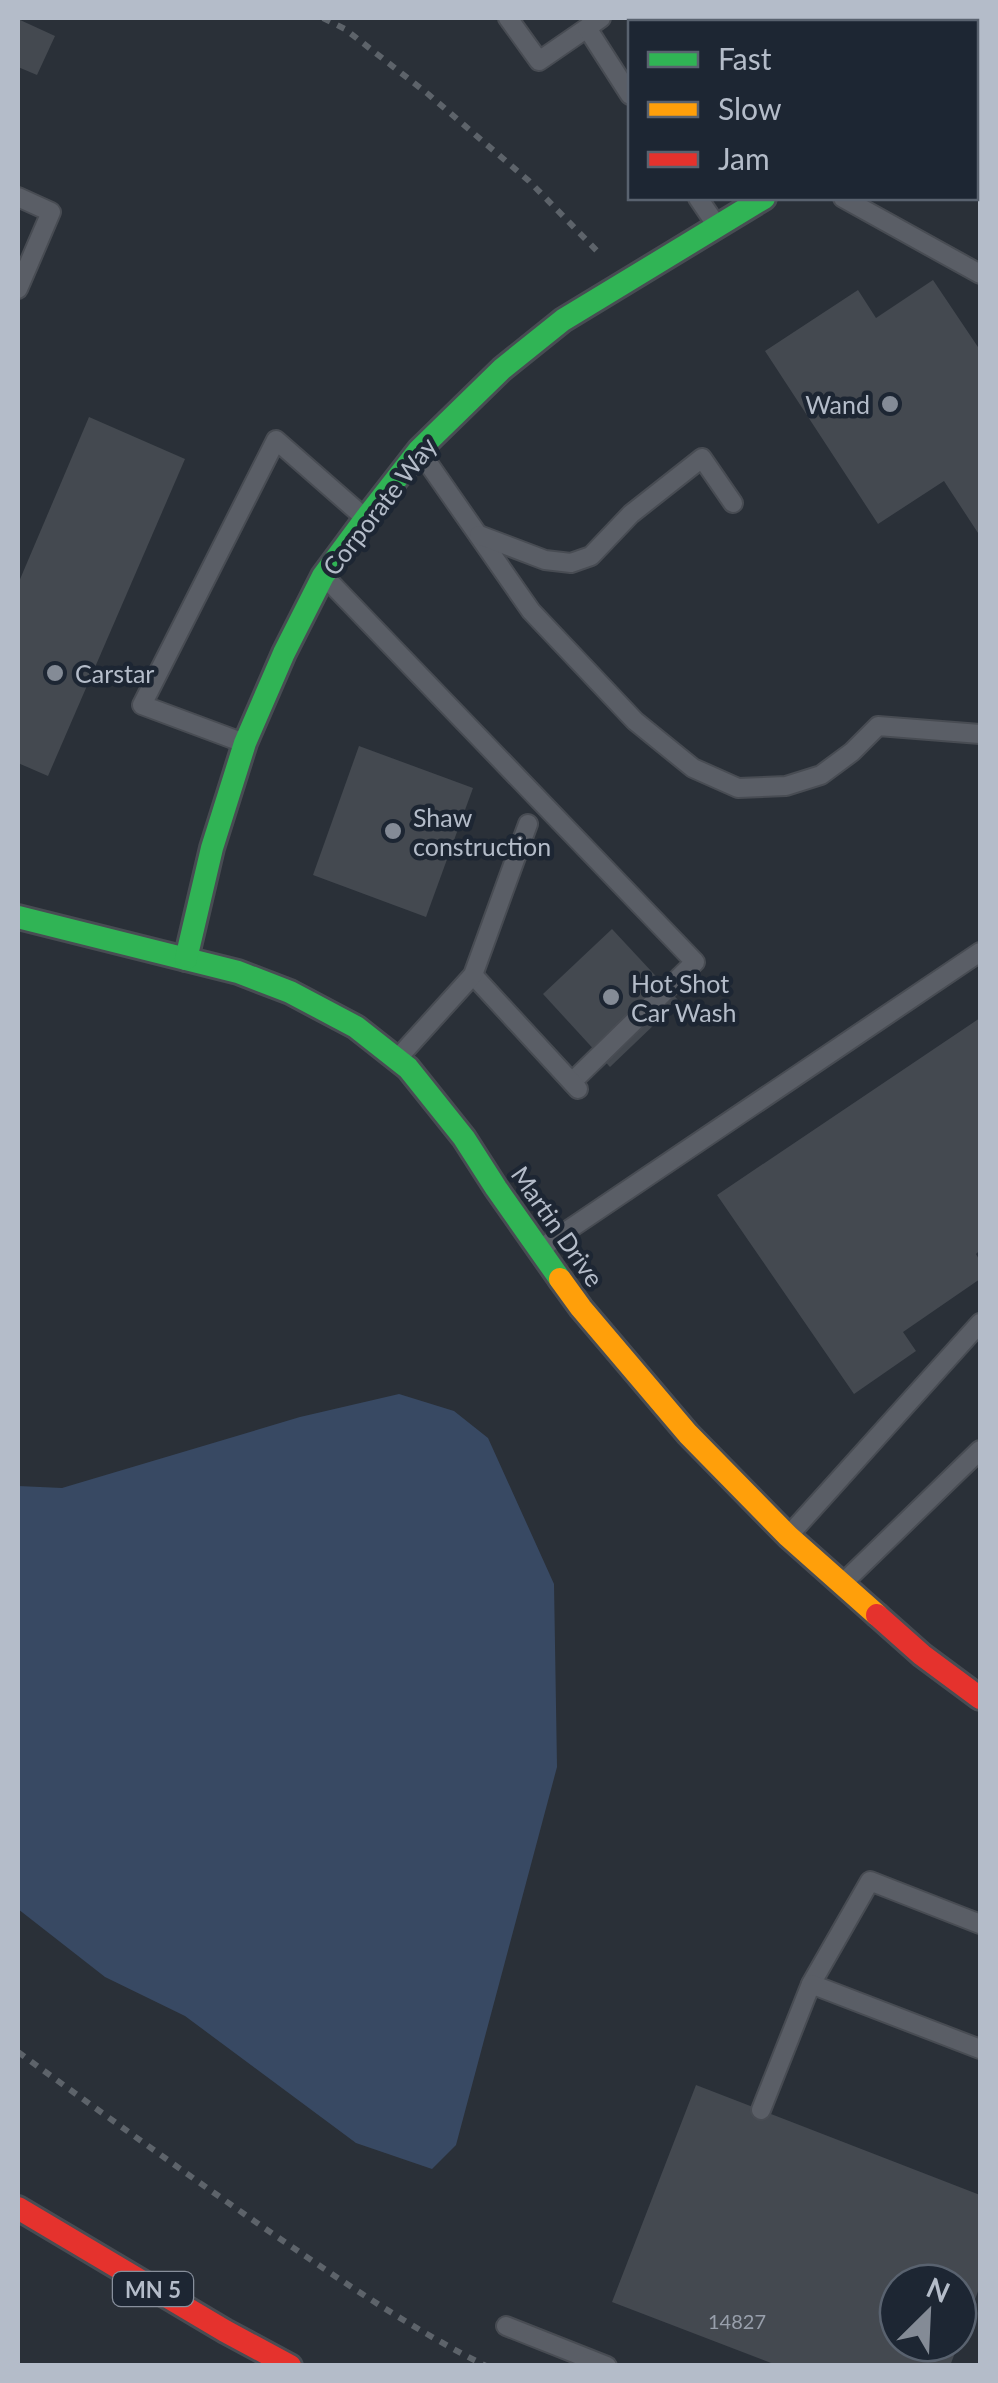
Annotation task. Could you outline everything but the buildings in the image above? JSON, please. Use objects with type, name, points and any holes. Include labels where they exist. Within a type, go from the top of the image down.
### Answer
[{"type":"main road","name":"Corporate Way","points":[[186,959],[212,848],[245,743],[284,653],[324,576],[366,518],[419,450],[502,370],[548,332],[761,200]]},
{"type":"main road","name":"Martin Drive","points":[[18,917],[238,972],[290,992],[356,1026],[397,1059],[464,1138],[581,1308],[688,1434],[788,1536],[922,1654],[980,1698]]},
{"type":"main road","name":"MN 5","points":[[18,2208],[290,2366]]},
{"type":"lane","points":[[508,18],[538,62],[594,23],[628,90]]},
{"type":"lane","points":[[18,197],[51,212],[18,288]]},
{"type":"lane","points":[[699,200],[717,226]]},
{"type":"lane","points":[[847,200],[980,274]]},
{"type":"lane","points":[[245,743],[142,705],[276,440],[366,518]]},
{"type":"lane","points":[[419,450],[532,611],[634,721],[693,768],[738,788],[786,786],[820,775],[852,752],[878,726],[980,734]]},
{"type":"lane","points":[[479,535],[545,560],[570,563],[591,556],[631,514],[702,458],[733,503]]},
{"type":"lane","points":[[324,576],[696,962],[576,1086],[473,975]]},
{"type":"lane","points":[[397,1059],[473,975],[528,824]]},
{"type":"lane","points":[[540,1249],[980,952]]},
{"type":"lane","points":[[788,1536],[980,1323]]},
{"type":"lane","points":[[842,1584],[980,1450]]},
{"type":"lane","points":[[760,2110],[811,1984],[870,1881],[980,1924]]},
{"type":"lane","points":[[811,1984],[980,2049]]},
{"type":"lane","points":[[506,2326],[607,2366]]},
{"type":"path","points":[[323,18],[345,29],[428,94],[529,181],[592,244],[622,285]]},
{"type":"path","points":[[18,2052],[310,2260],[486,2366]]},
{"type":"water","points":[[399,1394],[454,1411],[488,1438],[554,1584],[557,1767],[456,2145],[432,2169],[356,2143],[185,2016],[105,1977],[18,1909],[18,1486],[62,1488],[300,1417]]},
{"type":"traffic: fast","points":[[186,959],[212,848],[245,743],[323,576],[366,518],[419,450],[502,369],[563,320],[761,200]]},
{"type":"traffic: fast","points":[[18,917],[238,972],[290,992],[356,1027],[408,1068],[464,1138],[560,1279]]},
{"type":"traffic: slow","points":[[560,1279],[688,1434],[788,1536],[877,1615]]},
{"type":"traffic: jam","points":[[877,1615],[980,1698]]},
{"type":"traffic: jam","points":[[18,2208],[290,2366]]},
{"type":"place","name":"Wand","points":[[890,404]]},
{"type":"place","name":"Carstar","points":[[55,673]]},
{"type":"place","name":"Shaw construction","points":[[393,831]]},
{"type":"place","name":"Hot Shot Car Wash","points":[[611,997]]}]
